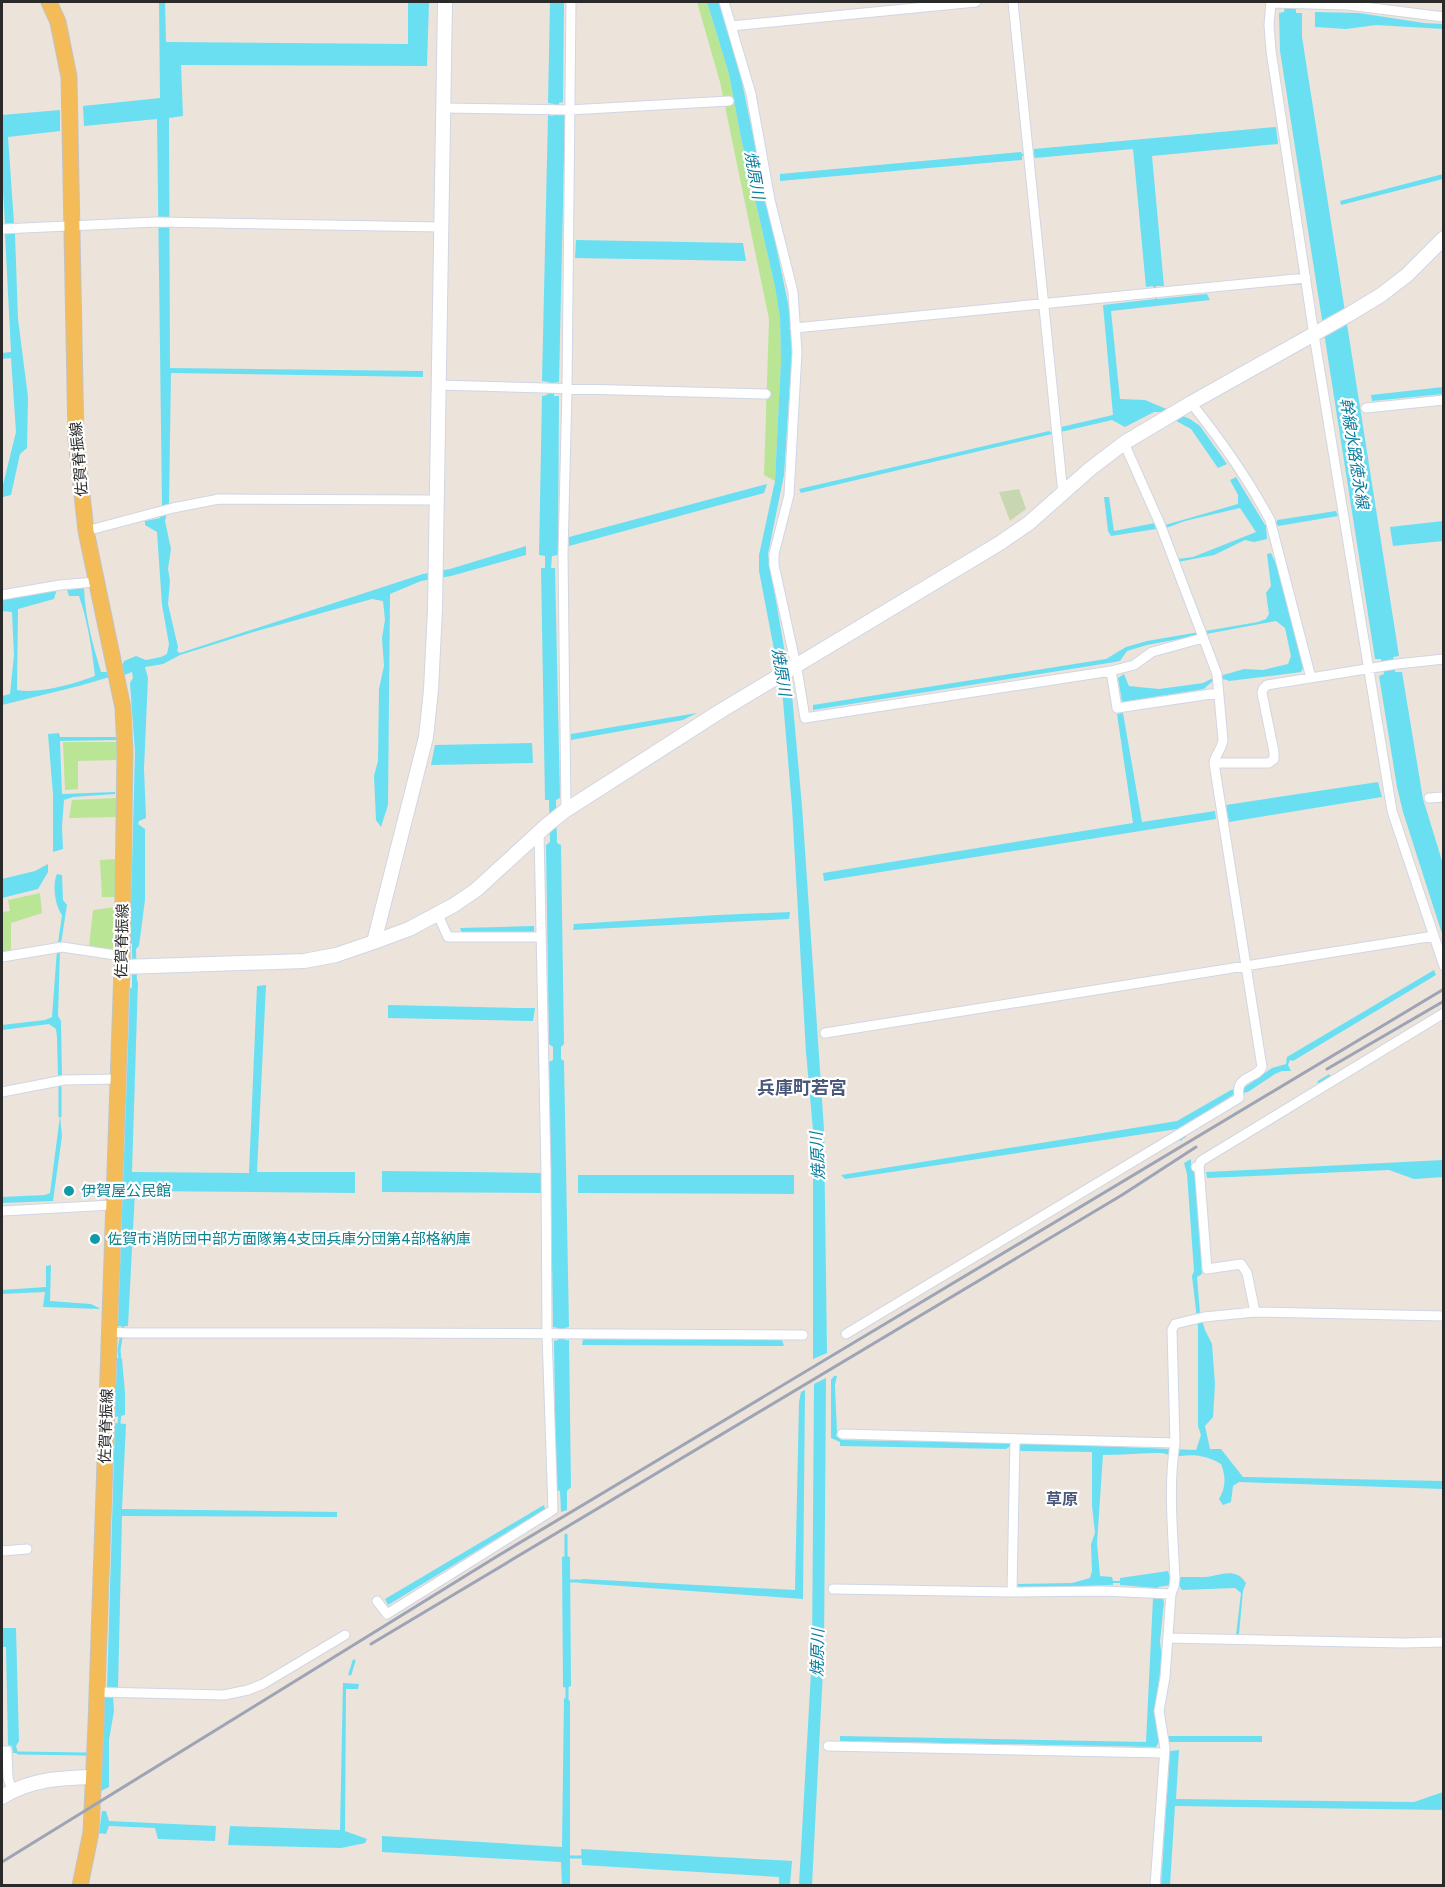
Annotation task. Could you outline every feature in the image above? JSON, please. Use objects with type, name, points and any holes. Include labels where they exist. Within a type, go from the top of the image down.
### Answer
[{"type":"main road","name":"佐賀脊振線","points":[[49,2],[58,22],[69,77],[76,440],[86,531],[123,708],[125,762],[128,964],[117,1079],[112,1205],[112,1332],[91,1832],[80,1886]]},
{"type":"street","points":[[374,942],[374,922],[396,818],[427,719],[431,679],[436,575],[445,2]]},
{"type":"street","points":[[562,813],[563,554],[571,2]]},
{"type":"street","points":[[724,2],[751,94],[770,200],[793,292],[797,352],[789,495],[774,554],[774,565],[805,718],[1111,671],[1134,665],[1152,652],[1203,638]]},
{"type":"street","points":[[731,26],[976,2]]},
{"type":"street","points":[[1013,2],[1063,494]]},
{"type":"street","points":[[1443,17],[1348,5],[1271,2],[1269,25],[1306,278],[1317,333],[1392,811],[1443,966]]},
{"type":"street","points":[[443,108],[569,110],[729,101]]},
{"type":"street","points":[[3,229],[156,222],[441,227]]},
{"type":"street","points":[[2,957],[59,947],[128,964],[304,961],[336,955],[374,942],[438,915],[476,890],[562,813],[644,759],[1000,543],[1029,523],[1090,469],[1124,443],[1381,295],[1407,275],[1443,238]]},
{"type":"street","points":[[795,328],[1306,278]]},
{"type":"street","points":[[438,385],[766,394]]},
{"type":"street","points":[[1365,408],[1443,400]]},
{"type":"street","points":[[1191,403],[1259,499],[1271,524],[1311,678]]},
{"type":"street","points":[[846,1334],[1239,1098],[1240,1083],[1260,1072],[1262,1067],[1215,763],[1215,758],[1223,745],[1217,678],[1160,524],[1124,443]]},
{"type":"street","points":[[86,531],[173,508],[219,499],[436,500]]},
{"type":"street","points":[[2,595],[60,585],[95,582]]},
{"type":"street","points":[[1215,763],[1269,763],[1274,759],[1262,693],[1267,685],[1443,658]]},
{"type":"street","points":[[1111,671],[1117,708],[1218,693]]},
{"type":"street","points":[[1430,798],[1443,797]]},
{"type":"street","points":[[377,1601],[387,1614],[553,1510],[540,937],[543,829]]},
{"type":"street","points":[[438,915],[448,937],[540,937]]},
{"type":"street","points":[[825,1033],[1434,936]]},
{"type":"street","points":[[1256,1312],[1247,1273],[1241,1264],[1207,1269],[1198,1166],[1201,1161],[1443,1013]]},
{"type":"street","points":[[2,1092],[60,1081],[117,1079]]},
{"type":"street","points":[[2,1211],[112,1205]]},
{"type":"street","points":[[1155,1886],[1164,1753],[1159,1712],[1168,1638],[1167,1588],[1174,1443],[1172,1330],[1175,1324],[1199,1318],[1256,1312],[1443,1316]]},
{"type":"street","points":[[112,1332],[803,1335]]},
{"type":"street","points":[[842,1434],[1174,1443]]},
{"type":"street","points":[[1012,1592],[1015,1439]]},
{"type":"street","points":[[2,1551],[27,1549]]},
{"type":"street","points":[[833,1589],[1012,1592],[1167,1588]]},
{"type":"street","points":[[97,1692],[224,1695],[248,1690],[263,1684],[345,1635]]},
{"type":"street","points":[[1168,1638],[1443,1642]]},
{"type":"street","points":[[828,1746],[1164,1753]]},
{"type":"street","points":[[2,1750],[7,1750],[7,1793],[38,1781],[93,1777]]},
{"type":"green space","points":[[697,2],[707,2],[729,74],[775,287],[780,318],[781,360],[775,481],[764,475],[769,319],[720,82]]},
{"type":"green space","points":[[1019,489],[1026,509],[1010,521],[999,492]]},
{"type":"green space","points":[[63,742],[117,742],[117,760],[78,761],[78,789],[65,790]]},
{"type":"green space","points":[[117,798],[117,817],[69,818],[72,800]]},
{"type":"green space","points":[[115,859],[115,897],[102,897],[100,860]]},
{"type":"green space","points":[[40,893],[42,913],[11,923],[11,951],[2,952],[2,912],[10,911],[8,900]]},
{"type":"green space","points":[[115,907],[114,950],[89,947],[93,910]]},
{"type":"water","points":[[159,2],[165,2],[166,42],[408,44],[408,2],[429,2],[427,66],[181,65],[183,116],[169,118],[170,368],[423,371],[423,377],[171,373],[169,504],[165,521],[171,549],[168,569],[170,581],[168,604],[177,651],[180,653],[423,574],[450,569],[526,546],[526,555],[451,576],[421,581],[390,594],[388,805],[381,827],[376,820],[374,776],[378,761],[379,689],[384,666],[383,601],[372,599],[257,631],[180,655],[163,664],[145,667],[148,678],[144,769],[146,818],[138,824],[145,829],[145,900],[139,946],[136,949],[138,981],[132,1172],[249,1173],[257,986],[266,985],[257,1172],[355,1172],[355,1193],[135,1191],[128,1326],[118,1326],[130,989],[132,987],[132,944],[130,942],[135,752],[130,683],[133,678],[132,672],[122,676],[121,669],[124,661],[136,656],[146,660],[167,654],[169,644],[162,605],[157,532],[145,525],[145,521],[160,518],[162,504],[157,119],[84,126],[83,106],[160,98]]},
{"type":"water","points":[[550,2],[564,2],[563,102],[559,103],[560,115],[565,115],[559,382],[554,383],[554,396],[559,396],[558,555],[552,556],[551,568],[555,568],[560,798],[556,800],[557,843],[561,845],[564,1044],[561,1047],[561,1059],[564,1061],[569,1327],[565,1328],[565,1340],[569,1340],[571,1487],[567,1491],[567,1510],[561,1512],[560,1491],[556,1490],[554,1341],[558,1340],[558,1328],[553,1327],[549,1062],[553,1060],[553,1047],[549,1044],[546,845],[550,842],[549,800],[545,800],[541,568],[545,568],[545,556],[539,555],[542,396],[547,395],[549,382],[542,381],[548,115],[553,116],[554,104],[548,103]]},
{"type":"water","name":"焼原川","points":[[707,2],[719,2],[739,68],[790,313],[792,354],[784,475],[768,554],[786,659],[777,665],[759,571],[759,555],[775,481],[781,360],[780,318],[729,74]]},
{"type":"water","name":"幹線水路徳永線","points":[[1285,2],[1296,2],[1296,13],[1302,13],[1302,37],[1399,656],[1393,657],[1395,672],[1402,672],[1423,799],[1443,864],[1443,937],[1403,812],[1379,676],[1384,674],[1381,659],[1375,659],[1280,51],[1279,13],[1284,12]]},
{"type":"water","points":[[1315,12],[1359,13],[1443,24],[1443,29],[1376,25],[1346,29],[1315,27]]},
{"type":"water","points":[[60,110],[60,131],[8,137],[14,223],[5,224],[2,115]]},
{"type":"water","points":[[1276,127],[1278,144],[1152,156],[1164,286],[1156,286],[1157,299],[1207,294],[1210,300],[1111,311],[1120,399],[1145,400],[1190,419],[1200,426],[1227,464],[1218,468],[1191,429],[1160,412],[1154,412],[1125,427],[1112,420],[801,493],[799,489],[1061,430],[1061,427],[1113,415],[1103,305],[1155,299],[1153,286],[1146,287],[1133,149],[1035,158],[1034,155],[1022,156],[1022,160],[780,181],[780,174],[1021,152],[1022,154],[1034,153],[1034,149]]},
{"type":"water","points":[[1443,174],[1443,179],[1341,205],[1340,201]]},
{"type":"water","points":[[5,234],[15,234],[18,319],[28,397],[27,448],[20,454],[11,495],[3,497],[2,489],[16,432],[11,358],[2,359],[2,353],[11,352]]},
{"type":"water","points":[[576,240],[743,243],[746,261],[575,258]]},
{"type":"water","points":[[1443,387],[1443,394],[1372,401],[1371,395]]},
{"type":"water","points":[[1236,477],[1265,525],[1277,522],[1277,520],[1336,511],[1338,516],[1266,527],[1267,539],[1254,542],[1245,540],[1214,555],[1178,562],[1178,559],[1193,557],[1256,532],[1240,508],[1185,521],[1166,528],[1165,525],[1238,504],[1238,495],[1230,480]]},
{"type":"water","points":[[767,484],[764,493],[569,546],[569,537]]},
{"type":"water","points":[[1104,497],[1109,497],[1114,531],[1155,523],[1156,529],[1111,536],[1108,531]]},
{"type":"water","points":[[1443,521],[1443,541],[1393,546],[1390,527]]},
{"type":"water","points":[[1271,553],[1279,571],[1304,666],[1301,672],[1229,681],[1218,679],[1204,689],[1122,702],[1118,678],[1124,674],[1129,686],[1159,689],[1203,683],[1244,669],[1263,670],[1288,664],[1291,656],[1285,628],[1276,621],[1147,645],[1127,651],[1120,661],[813,710],[813,705],[1106,659],[1126,647],[1147,641],[1258,622],[1266,619],[1269,614],[1266,593],[1271,586],[1267,554]]},
{"type":"water","points":[[84,588],[92,641],[101,672],[112,672],[113,676],[2,705],[2,696],[10,694],[14,655],[12,612],[2,611],[2,600],[57,589],[54,599],[18,609],[17,690],[36,691],[67,685],[95,676],[87,626],[79,596],[69,596],[67,590]]},
{"type":"water","name":"焼原川","points":[[791,684],[802,806],[824,1129],[827,1353],[813,1359],[813,1130],[782,689]]},
{"type":"water","points":[[697,713],[683,720],[571,740],[571,734]]},
{"type":"water","points":[[1123,713],[1142,822],[1215,811],[1216,819],[824,881],[823,873],[1133,823],[1117,714]]},
{"type":"water","points":[[59,733],[60,737],[117,737],[117,740],[60,741],[62,794],[115,792],[115,794],[73,797],[64,800],[63,849],[53,852],[53,794],[48,734]]},
{"type":"water","points":[[532,743],[533,763],[431,765],[435,745]]},
{"type":"water","points":[[1378,782],[1382,797],[1229,822],[1226,805]]},
{"type":"water","points":[[48,864],[48,872],[38,889],[2,898],[2,879],[35,871]]},
{"type":"water","points":[[57,874],[62,875],[63,900],[67,905],[60,950],[58,1016],[61,1021],[62,1077],[58,1078],[56,1029],[49,1024],[2,1030],[2,1025],[45,1020],[52,1017],[62,915],[55,895]]},
{"type":"water","points":[[790,912],[789,919],[573,930],[574,924]]},
{"type":"water","points":[[534,926],[534,932],[462,933],[460,928]]},
{"type":"water","points":[[1434,970],[1436,975],[1293,1061],[1290,1060],[1288,1065],[1291,1071],[1282,1071],[1248,1092],[1233,1095],[1183,1126],[1186,1137],[1180,1141],[1177,1129],[845,1179],[841,1175],[1177,1121],[1231,1090],[1245,1087],[1272,1068],[1286,1064],[1287,1057]]},
{"type":"water","points":[[388,1005],[535,1008],[533,1021],[388,1018]]},
{"type":"water","points":[[60,1116],[62,1136],[53,1201],[2,1203],[2,1197],[50,1193]]},
{"type":"water","points":[[1191,1159],[1197,1176],[1202,1274],[1197,1277],[1200,1313],[1212,1344],[1215,1384],[1213,1417],[1205,1426],[1210,1449],[1221,1449],[1243,1477],[1443,1481],[1443,1489],[1239,1482],[1233,1486],[1231,1502],[1223,1505],[1219,1499],[1224,1486],[1223,1469],[1221,1464],[1211,1459],[1161,1453],[1103,1455],[1097,1543],[1100,1576],[1112,1577],[1113,1581],[1120,1581],[1120,1578],[1168,1571],[1171,1580],[1179,1581],[1180,1577],[1205,1577],[1232,1573],[1246,1583],[1243,1591],[1239,1634],[1236,1635],[1241,1593],[1235,1588],[1182,1590],[1178,1584],[1158,1587],[1159,1597],[1162,1597],[1164,1602],[1160,1642],[1162,1658],[1155,1711],[1158,1736],[1262,1736],[1262,1742],[1159,1742],[1156,1747],[840,1741],[840,1736],[1146,1742],[1153,1598],[1155,1598],[1156,1588],[1120,1585],[1120,1583],[1019,1588],[1017,1584],[1072,1583],[1090,1578],[1091,1544],[1095,1533],[1092,1506],[1092,1452],[1019,1451],[1019,1447],[1006,1449],[840,1446],[840,1442],[831,1438],[831,1380],[837,1376],[835,1385],[836,1436],[842,1440],[1008,1443],[1012,1445],[1023,1443],[1196,1450],[1201,1435],[1198,1426],[1198,1327],[1192,1276],[1194,1271],[1187,1174],[1184,1163]]},
{"type":"water","points":[[1443,1160],[1443,1177],[1414,1179],[1389,1170],[1207,1178],[1206,1172]]},
{"type":"water","points":[[382,1171],[541,1173],[541,1193],[382,1192]]},
{"type":"water","points":[[578,1175],[794,1175],[794,1194],[578,1193]]},
{"type":"water","points":[[51,1265],[50,1301],[91,1304],[101,1309],[43,1307],[45,1292],[2,1294],[2,1290],[46,1287],[46,1266]]},
{"type":"water","points":[[583,1339],[782,1340],[784,1346],[582,1345]]},
{"type":"water","points":[[117,1358],[122,1359],[125,1415],[115,1417]]},
{"type":"water","name":"焼原川","points":[[826,1378],[824,1650],[812,1885],[799,1885],[812,1654],[814,1384]]},
{"type":"water","points":[[805,1390],[803,1599],[579,1583],[582,1579],[795,1590],[799,1402],[801,1392]]},
{"type":"water","points":[[115,1423],[126,1424],[122,1509],[337,1512],[337,1517],[122,1516],[118,1688],[107,1687]]},
{"type":"water","points":[[544,1505],[545,1509],[388,1605],[385,1599]]},
{"type":"water","points":[[562,1557],[570,1557],[571,1686],[567,1688],[563,1687]]},
{"type":"water","points":[[2,1628],[16,1628],[19,1741],[16,1746],[18,1753],[13,1753],[12,1746],[8,1745],[6,1647],[2,1647]]},
{"type":"water","points":[[343,1683],[359,1684],[358,1689],[346,1689],[345,1831],[367,1839],[365,1843],[341,1848],[228,1845],[230,1826],[340,1830]]},
{"type":"water","points":[[105,1697],[113,1697],[114,1711],[109,1740],[109,1787],[101,1791]]},
{"type":"water","points":[[564,1698],[570,1701],[570,1885],[562,1885],[561,1862],[382,1852],[382,1836],[562,1847]]},
{"type":"water","points":[[1179,1750],[1176,1799],[1414,1802],[1443,1792],[1443,1810],[1175,1806],[1170,1885],[1161,1885],[1170,1751]]},
{"type":"water","points":[[102,1811],[106,1811],[109,1821],[216,1826],[215,1841],[158,1839],[155,1828],[109,1826],[106,1834],[99,1833]]},
{"type":"water","points":[[581,1849],[792,1861],[790,1885],[779,1885],[779,1877],[582,1865]]},
{"type":"waterway","points":[[1319,1082],[1329,1076]]},
{"type":"waterway","points":[[60,1082],[60,1116]]},
{"type":"waterway","points":[[120,1361],[119,1350],[123,1326]]},
{"type":"waterway","points":[[119,1423],[120,1413]]},
{"type":"waterway","points":[[566,1535],[566,1560]]},
{"type":"waterway","points":[[570,1581],[580,1581]]},
{"type":"waterway","points":[[350,1674],[354,1661]]},
{"type":"waterway","points":[[567,1686],[567,1701]]},
{"type":"waterway","points":[[18,1753],[86,1754]]},
{"type":"waterway","points":[[570,1857],[581,1857]]},
{"type":"railway","points":[[2,1862],[496,1557],[1444,989]]},
{"type":"railway","points":[[1327,1069],[1444,1001]]},
{"type":"railway","points":[[371,1644],[1122,1195],[1196,1147]]},
{"type":"place","name":"伊賀屋公民館","points":[[69,1191]]},
{"type":"place","name":"佐賀市消防団中部方面隊第4支団兵庫分団第4部格納庫","points":[[95,1239]]},
{"type":"district","name":"兵庫町若宮","points":[[802,1088]]},
{"type":"district","name":"草原","points":[[1062,1499]]}]
